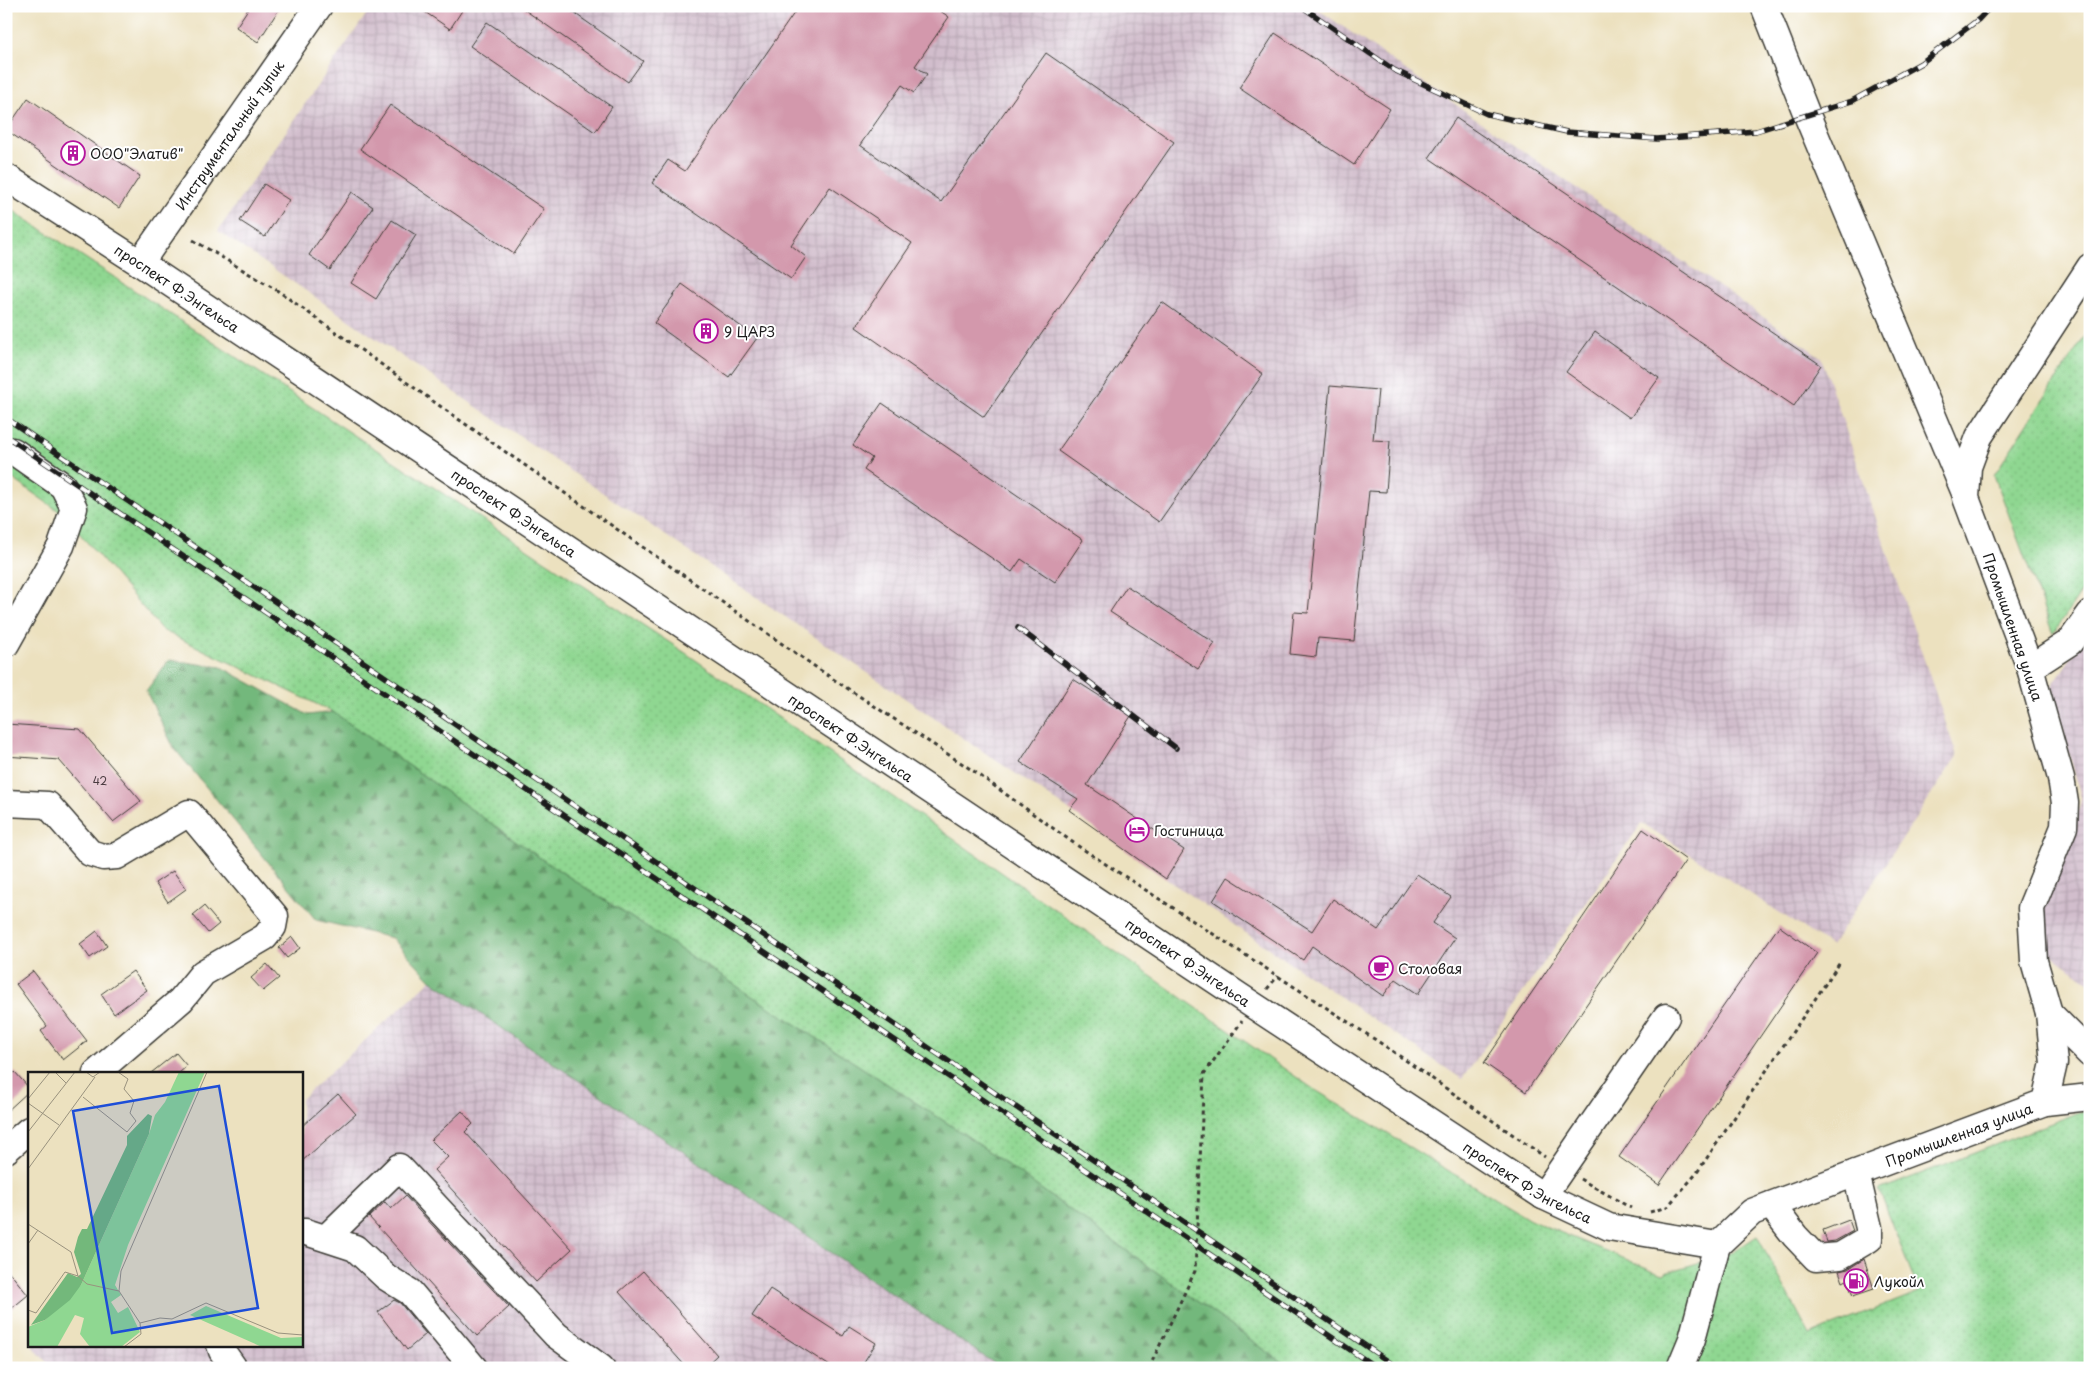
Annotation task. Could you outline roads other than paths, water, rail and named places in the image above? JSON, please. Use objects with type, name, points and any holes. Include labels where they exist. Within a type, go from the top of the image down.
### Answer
[{"type":"street","name":"Инструментальный тупик","points":[[140,263],[319,6]]},
{"type":"street","points":[[1764,6],[1810,124],[1966,498]]},
{"type":"street","name":"проспект Ф.Энгельса","points":[[6,177],[140,263],[1253,1005],[1543,1196],[1609,1227],[1717,1245]]},
{"type":"street","name":"Промышленная улица","points":[[1717,1245],[1752,1212],[2045,1102],[2054,1063],[2050,1013],[2034,961],[2031,908],[2064,827],[2065,803],[2061,778],[2030,668],[1966,498],[1968,467],[1979,437],[2090,267]]},
{"type":"street","points":[[6,644],[61,546],[74,508],[63,486],[13,452]]},
{"type":"street","points":[[2030,668],[2070,642],[2090,614]]},
{"type":"street","points":[[6,803],[48,805],[90,853],[103,857],[117,856],[189,813],[275,916],[273,928],[265,937],[203,973],[181,1000],[97,1072]]},
{"type":"street","points":[[2050,1013],[2090,1054]]},
{"type":"street","points":[[1543,1196],[1666,1017]]},
{"type":"street","points":[[2045,1102],[2090,1097]]},
{"type":"street","points":[[6,1150],[28,1131]]},
{"type":"street","points":[[314,1235],[399,1167],[556,1335],[601,1368]]},
{"type":"street","points":[[1771,1205],[1795,1236],[1816,1258],[1840,1256],[1869,1239],[1869,1228],[1856,1173]]},
{"type":"street","points":[[314,1235],[355,1248],[386,1277],[410,1292],[474,1368]]},
{"type":"street","points":[[1680,1368],[1692,1339],[1717,1245]]},
{"type":"street","points":[[220,1346],[234,1368]]},
{"type":"railway","points":[[1301,6],[1394,70],[1487,114],[1567,132],[1657,139],[1756,131],[1852,101],[1921,63],[1979,19],[1991,6]]},
{"type":"railway","points":[[6,418],[1398,1368]]},
{"type":"railway","points":[[6,436],[1377,1368]]},
{"type":"railway","points":[[1018,628],[1176,748]]},
{"type":"place","name":"ООО\"Элатив\"","points":[[73,153]]},
{"type":"place","name":"9 ЦАРЗ","points":[[706,331]]},
{"type":"place","name":"Гостиница","points":[[1137,830]]},
{"type":"place","name":"Столовая","points":[[1381,968]]},
{"type":"place","name":"Лукойл","points":[[1856,1281]]}]
